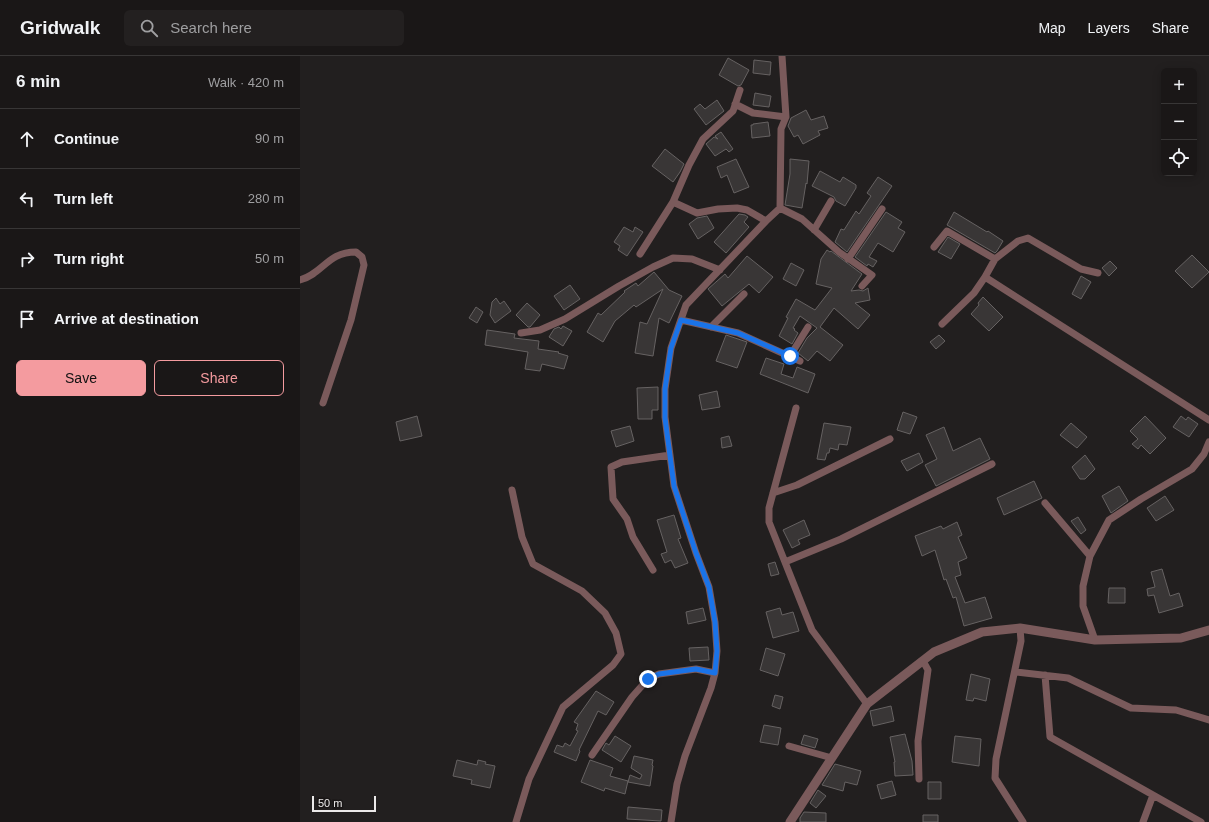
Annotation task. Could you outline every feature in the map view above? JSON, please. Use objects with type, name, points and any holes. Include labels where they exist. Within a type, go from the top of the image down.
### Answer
[{"type":"street","points":[[671,822],[677,784],[685,756],[715,673],[717,651],[715,622],[709,587],[674,486],[665,418],[665,389],[671,348],[686,305],[780,208],[781,129],[786,117],[782,56]]},
{"type":"street","points":[[640,254],[673,202],[689,165],[703,139],[733,111],[740,90]]},
{"type":"street","points":[[735,104],[753,113],[786,117]]},
{"type":"street","points":[[814,230],[831,201]]},
{"type":"street","points":[[673,202],[697,213],[718,209],[737,208],[747,210],[766,221]]},
{"type":"street","points":[[780,208],[802,219],[848,258],[872,275],[862,286]]},
{"type":"street","points":[[848,258],[882,209]]},
{"type":"street","points":[[934,248],[947,231],[995,259]]},
{"type":"street","points":[[942,324],[974,293],[995,259],[1018,241],[1028,238],[1082,269],[1098,272]]},
{"type":"street","points":[[300,280],[310,276],[335,256],[345,252],[356,252],[362,257],[364,265],[352,320],[323,403]]},
{"type":"street","points":[[522,333],[540,330],[565,319],[632,278],[673,258],[692,259],[720,270]]},
{"type":"street","points":[[985,277],[1209,420]]},
{"type":"street","points":[[711,327],[744,294]]},
{"type":"street","points":[[681,320],[738,333],[800,360]]},
{"type":"street","points":[[790,356],[808,327]]},
{"type":"street","points":[[796,408],[769,508],[769,522],[812,630],[867,704]]},
{"type":"street","points":[[773,493],[797,485],[890,439]]},
{"type":"street","points":[[1095,640],[1083,606],[1083,586],[1090,556],[1110,520],[1140,499],[1192,470],[1204,454],[1209,442]]},
{"type":"street","points":[[653,570],[633,537],[627,519],[613,499],[611,468],[622,462],[670,455]]},
{"type":"street","points":[[785,562],[840,539],[992,464]]},
{"type":"street","points":[[512,490],[522,538],[533,564],[582,591],[605,613],[616,633],[621,654],[613,665],[562,707],[528,779],[516,822]]},
{"type":"street","points":[[1046,503],[1090,556]]},
{"type":"street","points":[[1020,628],[1022,641],[996,759],[995,778],[1023,822]]},
{"type":"street","points":[[790,822],[867,704],[934,652],[982,632],[1020,628],[1095,640],[1181,638],[1209,630]]},
{"type":"street","points":[[919,779],[918,741],[928,670],[923,661]]},
{"type":"street","points":[[592,755],[632,697],[648,679],[659,674],[696,669],[715,673]]},
{"type":"street","points":[[1016,672],[1068,678],[1131,708],[1176,710],[1209,720]]},
{"type":"street","points":[[1045,675],[1050,737],[1201,822]]},
{"type":"street","points":[[789,746],[832,758]]},
{"type":"street","points":[[1143,822],[1153,795]]},
{"type":"building","points":[[728,58],[749,70],[741,85],[738,86],[719,75]]},
{"type":"building","points":[[754,60],[771,62],[770,75],[753,73]]},
{"type":"building","points":[[755,93],[771,96],[769,107],[753,105]]},
{"type":"building","points":[[717,100],[724,111],[706,125],[694,109],[700,104],[705,109]]},
{"type":"building","points":[[806,110],[811,120],[824,116],[828,128],[818,131],[820,135],[803,144],[798,135],[794,137],[788,126],[791,118]]},
{"type":"building","points":[[768,122],[770,136],[752,138],[751,125]]},
{"type":"building","points":[[721,132],[733,149],[729,152],[726,149],[715,156],[706,144],[714,137],[718,139],[715,136]]},
{"type":"building","points":[[665,149],[684,164],[673,182],[652,166]]},
{"type":"building","points":[[736,159],[749,187],[734,193],[727,175],[721,178],[717,167]]},
{"type":"building","points":[[790,159],[809,161],[807,184],[806,183],[802,208],[785,205],[790,174]]},
{"type":"building","points":[[820,171],[840,182],[843,177],[856,185],[856,188],[845,206],[836,201],[834,197],[812,186]]},
{"type":"building","points":[[878,177],[892,186],[847,252],[835,242],[841,229],[844,230],[856,211],[859,214],[871,196],[867,193]]},
{"type":"building","points":[[886,212],[902,222],[898,228],[905,232],[893,252],[878,243],[869,257],[877,261],[873,267],[868,264],[867,266],[855,257]]},
{"type":"building","points":[[954,212],[1003,241],[997,251],[995,253],[947,225]]},
{"type":"building","points":[[739,214],[748,217],[744,222],[749,227],[726,253],[714,242]]},
{"type":"building","points":[[707,216],[714,228],[698,239],[689,224],[697,218]]},
{"type":"building","points":[[624,227],[633,232],[635,227],[643,232],[627,256],[618,250],[620,246],[614,242]]},
{"type":"building","points":[[948,237],[960,244],[951,259],[938,252]]},
{"type":"building","points":[[827,250],[830,252],[831,251],[862,274],[851,291],[863,291],[868,288],[870,300],[855,303],[870,315],[858,329],[834,308],[820,327],[843,345],[830,361],[817,351],[808,361],[798,353],[807,338],[817,328],[800,316],[793,328],[798,333],[792,344],[779,336],[788,318],[786,317],[796,299],[815,310],[832,288],[816,284],[821,259]]},
{"type":"building","points":[[1192,255],[1209,272],[1192,288],[1175,271]]},
{"type":"building","points":[[747,256],[773,277],[759,293],[749,284],[722,306],[708,289],[725,274],[728,278]]},
{"type":"building","points":[[1110,261],[1117,268],[1109,276],[1102,268]]},
{"type":"building","points":[[791,263],[804,270],[796,286],[783,279]]},
{"type":"building","points":[[654,272],[669,290],[682,296],[669,323],[659,318],[653,356],[635,353],[640,322],[647,324],[663,289],[636,307],[634,305],[615,321],[603,342],[587,332],[598,313],[601,315],[625,292],[624,291],[636,283],[638,286]]},
{"type":"building","points":[[1081,276],[1091,282],[1081,299],[1072,294]]},
{"type":"building","points":[[570,285],[580,299],[564,310],[554,296]]},
{"type":"building","points":[[983,297],[1003,317],[989,331],[971,314],[979,305],[978,303]]},
{"type":"building","points":[[496,298],[500,304],[504,301],[511,311],[495,323],[490,315],[492,302]]},
{"type":"building","points":[[527,303],[540,315],[530,327],[528,327],[516,315]]},
{"type":"building","points":[[476,307],[483,312],[477,323],[469,318]]},
{"type":"building","points":[[563,326],[572,331],[563,346],[549,337],[554,329],[559,327],[561,329]]},
{"type":"building","points":[[487,330],[515,334],[514,338],[539,341],[538,349],[559,352],[558,353],[568,356],[564,369],[542,364],[540,371],[525,369],[528,352],[485,345]]},
{"type":"building","points":[[726,335],[747,342],[737,368],[716,361]]},
{"type":"building","points":[[939,335],[945,341],[936,349],[930,342]]},
{"type":"building","points":[[766,358],[784,364],[781,374],[793,378],[797,367],[815,374],[808,393],[760,374]]},
{"type":"building","points":[[658,387],[658,410],[652,410],[652,419],[638,419],[637,388]]},
{"type":"building","points":[[717,391],[720,407],[702,410],[699,395]]},
{"type":"building","points":[[903,412],[917,417],[910,434],[897,430]]},
{"type":"building","points":[[417,416],[422,436],[400,441],[396,422]]},
{"type":"building","points":[[1145,416],[1166,438],[1150,454],[1141,445],[1138,449],[1132,444],[1138,439],[1130,431]]},
{"type":"building","points":[[1181,416],[1186,420],[1188,417],[1198,424],[1189,437],[1173,427]]},
{"type":"building","points":[[824,423],[851,427],[847,445],[839,444],[838,450],[830,448],[825,460],[817,459]]},
{"type":"building","points":[[1071,423],[1087,437],[1077,448],[1060,435]]},
{"type":"building","points":[[630,426],[634,441],[616,447],[611,431]]},
{"type":"building","points":[[944,427],[953,451],[980,438],[990,459],[936,486],[925,465],[937,459],[926,435]]},
{"type":"building","points":[[729,436],[732,446],[722,448],[721,438]]},
{"type":"building","points":[[919,453],[923,462],[907,471],[901,461]]},
{"type":"building","points":[[1085,455],[1095,469],[1085,479],[1080,479],[1072,467]]},
{"type":"building","points":[[1034,481],[1042,498],[1004,515],[997,498]]},
{"type":"building","points":[[1119,486],[1128,501],[1111,513],[1102,496]]},
{"type":"building","points":[[1165,496],[1174,510],[1156,521],[1147,508]]},
{"type":"building","points":[[674,515],[681,538],[678,539],[688,563],[675,568],[671,560],[665,563],[661,554],[667,552],[657,520]]},
{"type":"building","points":[[1078,517],[1086,530],[1081,534],[1071,521]]},
{"type":"building","points":[[804,520],[810,535],[798,540],[800,544],[792,548],[783,530]]},
{"type":"building","points":[[957,522],[962,535],[958,537],[967,558],[958,562],[961,575],[955,577],[965,603],[985,597],[992,618],[964,626],[956,597],[953,598],[946,579],[944,580],[935,550],[922,556],[915,536],[941,526],[943,529]]},
{"type":"building","points":[[775,562],[779,574],[771,576],[768,564]]},
{"type":"building","points":[[1162,569],[1170,596],[1179,593],[1183,606],[1159,613],[1154,595],[1148,596],[1147,589],[1155,587],[1151,572]]},
{"type":"building","points":[[1109,588],[1125,588],[1125,603],[1108,603]]},
{"type":"building","points":[[703,608],[706,620],[688,624],[686,612]]},
{"type":"building","points":[[780,608],[782,615],[793,612],[799,631],[773,638],[766,612]]},
{"type":"building","points":[[708,647],[709,660],[690,661],[689,648]]},
{"type":"building","points":[[766,648],[785,654],[778,676],[760,670]]},
{"type":"building","points":[[971,674],[990,679],[986,701],[974,698],[973,701],[966,700]]},
{"type":"building","points":[[596,691],[614,702],[606,715],[598,711],[579,750],[580,751],[576,761],[554,752],[557,745],[563,747],[565,743],[570,746],[578,731],[576,730],[578,724],[574,722]]},
{"type":"building","points":[[775,695],[783,697],[780,709],[772,706]]},
{"type":"building","points":[[891,706],[894,721],[873,726],[870,711]]},
{"type":"building","points":[[764,725],[781,728],[778,745],[760,742]]},
{"type":"building","points":[[905,734],[912,761],[913,775],[895,776],[895,762],[890,737]]},
{"type":"building","points":[[804,735],[818,739],[815,748],[801,744]]},
{"type":"building","points":[[615,736],[631,746],[621,762],[602,750],[606,743],[609,745]]},
{"type":"building","points":[[955,736],[981,739],[979,766],[952,762]]},
{"type":"building","points":[[634,756],[653,760],[650,786],[628,782],[630,775],[640,779],[642,775],[631,768]]},
{"type":"building","points":[[457,760],[477,765],[478,760],[486,762],[485,764],[495,766],[490,788],[471,784],[472,780],[453,776]]},
{"type":"building","points":[[590,760],[613,768],[610,776],[628,781],[625,794],[605,788],[604,791],[581,782]]},
{"type":"building","points":[[835,764],[861,771],[857,785],[845,782],[843,791],[822,785]]},
{"type":"building","points":[[892,781],[896,795],[881,799],[877,785]]},
{"type":"building","points":[[928,782],[941,782],[941,799],[928,799]]},
{"type":"building","points":[[818,790],[826,796],[816,808],[810,803]]},
{"type":"building","points":[[628,807],[662,810],[661,821],[627,819]]},
{"type":"building","points":[[804,812],[826,813],[826,822],[800,822],[800,818]]},
{"type":"building","points":[[923,815],[938,815],[938,822],[923,822]]},
{"type":"route","points":[[648,679],[659,674],[696,669],[715,673],[717,651],[715,622],[709,587],[674,486],[665,418],[665,389],[671,348],[681,320],[738,333],[790,356]]}]
